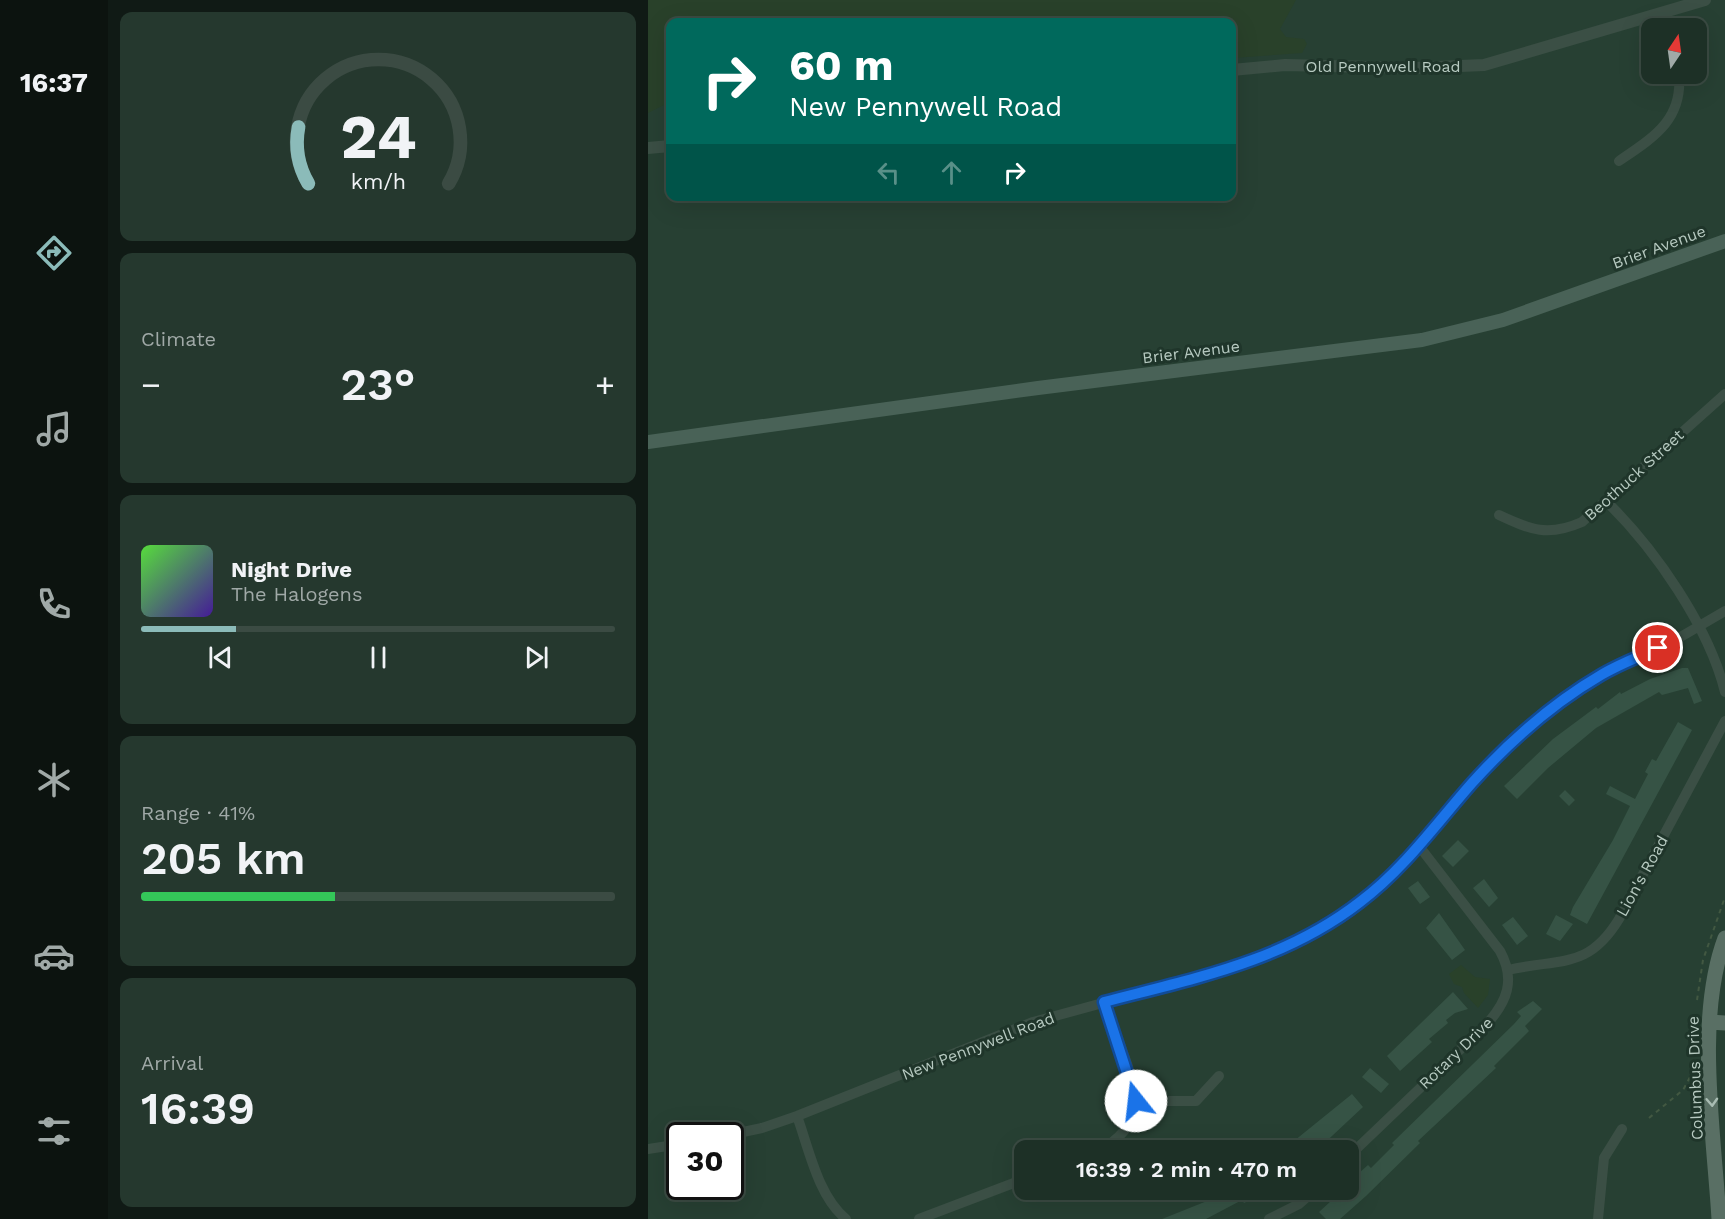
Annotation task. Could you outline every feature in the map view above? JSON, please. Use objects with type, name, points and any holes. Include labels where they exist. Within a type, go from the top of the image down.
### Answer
[{"type":"main road","name":"Brier Avenue","points":[[648,442],[1003,393],[1422,340],[1503,320],[1725,241]]},
{"type":"main road","name":"Columbus Drive","points":[[1719,1219],[1709,1049],[1717,1023],[1716,970],[1725,938]]},
{"type":"street","name":"Old Pennywell Road","points":[[1236,70],[1286,65],[1413,68],[1484,65],[1705,0]]},
{"type":"street","points":[[1662,12],[1664,18]]},
{"type":"street","points":[[1619,161],[1652,138],[1674,114],[1678,84]]},
{"type":"street","points":[[648,148],[666,146]]},
{"type":"street","name":"Beothuck Street","points":[[1499,515],[1531,530],[1557,531],[1582,522],[1725,394]]},
{"type":"street","points":[[1607,502],[1647,548],[1698,627],[1725,692]]},
{"type":"street","name":"New Pennywell Road","points":[[744,1132],[797,1116],[996,1036],[1104,1002],[1249,963],[1298,943],[1360,903],[1419,846],[1491,763],[1548,712],[1603,674],[1725,612]]},
{"type":"street","name":"Lion's Road","points":[[1508,970],[1574,959],[1590,953],[1601,944],[1618,919],[1725,725]]},
{"type":"street","points":[[1419,846],[1500,951],[1508,970]]},
{"type":"street","name":"Rotary Drive","points":[[1359,1146],[1496,1015],[1506,997],[1508,970]]},
{"type":"street","points":[[1104,1002],[1136,1101],[1126,1128],[1113,1140]]},
{"type":"street","points":[[1136,1101],[1196,1101],[1219,1076]]},
{"type":"street","points":[[797,1116],[827,1195],[837,1211],[846,1219]]},
{"type":"street","points":[[1598,1219],[1604,1158],[1622,1129]]},
{"type":"street","points":[[648,1149],[666,1146]]},
{"type":"street","points":[[919,1219],[1014,1183]]},
{"type":"street","points":[[1269,1219],[1304,1200]]},
{"type":"path","points":[[1648,1118],[1683,1090],[1697,1063]]},
{"type":"green space","points":[[648,0],[1296,0],[1280,29],[1286,37],[1304,39],[1307,44],[1302,53],[1236,58],[1236,18],[666,18],[666,97],[664,105],[648,113]]},
{"type":"green space","points":[[1461,965],[1475,977],[1490,979],[1488,995],[1478,1008],[1464,993],[1462,987],[1454,984],[1449,974]]},
{"type":"building","points":[[1688,668],[1702,701],[1694,704],[1688,688],[1662,695],[1659,692],[1596,728],[1548,768],[1517,799],[1504,786],[1553,739],[1596,707],[1598,709],[1620,692],[1621,694],[1650,679]]},
{"type":"building","points":[[1678,722],[1692,730],[1587,924],[1570,915],[1630,806],[1606,794],[1610,786],[1635,799],[1648,774],[1645,772],[1652,759],[1656,761]]},
{"type":"building","points":[[1565,790],[1575,800],[1569,806],[1559,796]]},
{"type":"building","points":[[1458,840],[1469,851],[1453,867],[1442,856]]},
{"type":"building","points":[[1484,879],[1498,898],[1489,907],[1473,888]]},
{"type":"building","points":[[1418,881],[1430,897],[1420,904],[1408,888]]},
{"type":"building","points":[[1439,913],[1465,950],[1452,960],[1426,928]]},
{"type":"building","points":[[1556,915],[1573,924],[1560,941],[1546,934]]},
{"type":"building","points":[[1513,917],[1528,936],[1517,945],[1502,925]]},
{"type":"building","points":[[1453,992],[1468,1009],[1455,1013],[1446,1020],[1448,1023],[1429,1039],[1432,1042],[1400,1071],[1387,1056]]},
{"type":"building","points":[[1533,1001],[1542,1009],[1525,1026],[1529,1031],[1494,1066],[1496,1068],[1418,1141],[1420,1143],[1366,1196],[1340,1219],[1326,1219],[1319,1212],[1332,1200],[1359,1200],[1359,1177],[1361,1175],[1359,1173],[1368,1165],[1371,1168],[1394,1145],[1392,1143],[1514,1024],[1521,1016],[1517,1012]]},
{"type":"building","points":[[1370,1068],[1389,1084],[1381,1093],[1362,1077]]},
{"type":"building","points":[[1352,1094],[1363,1107],[1328,1140],[1295,1140]]},
{"type":"building","points":[[1210,1200],[1242,1200],[1206,1219],[1162,1219]]},
{"type":"route","points":[[1136,1101],[1104,1002],[1249,963],[1298,943],[1325,927],[1380,886],[1491,763],[1548,712],[1603,674],[1658,648]]}]
